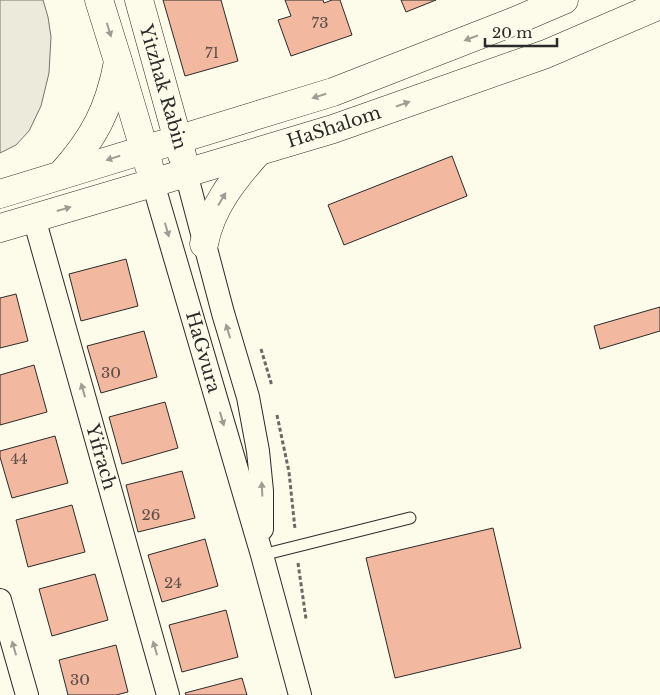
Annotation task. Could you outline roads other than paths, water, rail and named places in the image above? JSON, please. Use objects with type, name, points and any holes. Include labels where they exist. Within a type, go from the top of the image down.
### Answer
[{"type":"main road","name":"Yitzhak Rabin","points":[[100,0],[144,149]]},
{"type":"main road","name":"Yitzhak Rabin","points":[[139,0],[186,173]]},
{"type":"main road","name":"HaShalom","points":[[0,194],[333,92],[564,0]]},
{"type":"main road","name":"HaShalom","points":[[0,228],[333,129],[546,54],[660,5]]},
{"type":"main road","points":[[61,175],[74,161],[96,128],[107,106],[118,61]]},
{"type":"main road","name":"HaGvura","points":[[144,149],[153,183]]},
{"type":"main road","points":[[204,244],[209,224],[220,200],[239,173],[258,152]]},
{"type":"street","name":"HaGvura","points":[[186,173],[223,313],[248,397],[258,451],[262,491],[262,555]]},
{"type":"street","name":"HaGvura","points":[[153,183],[262,555],[300,695]]},
{"type":"street","name":"Yifrach","points":[[34,218],[168,695]]},
{"type":"street","points":[[0,600],[27,695]]},
{"type":"lane","points":[[262,555],[410,518]]}]
